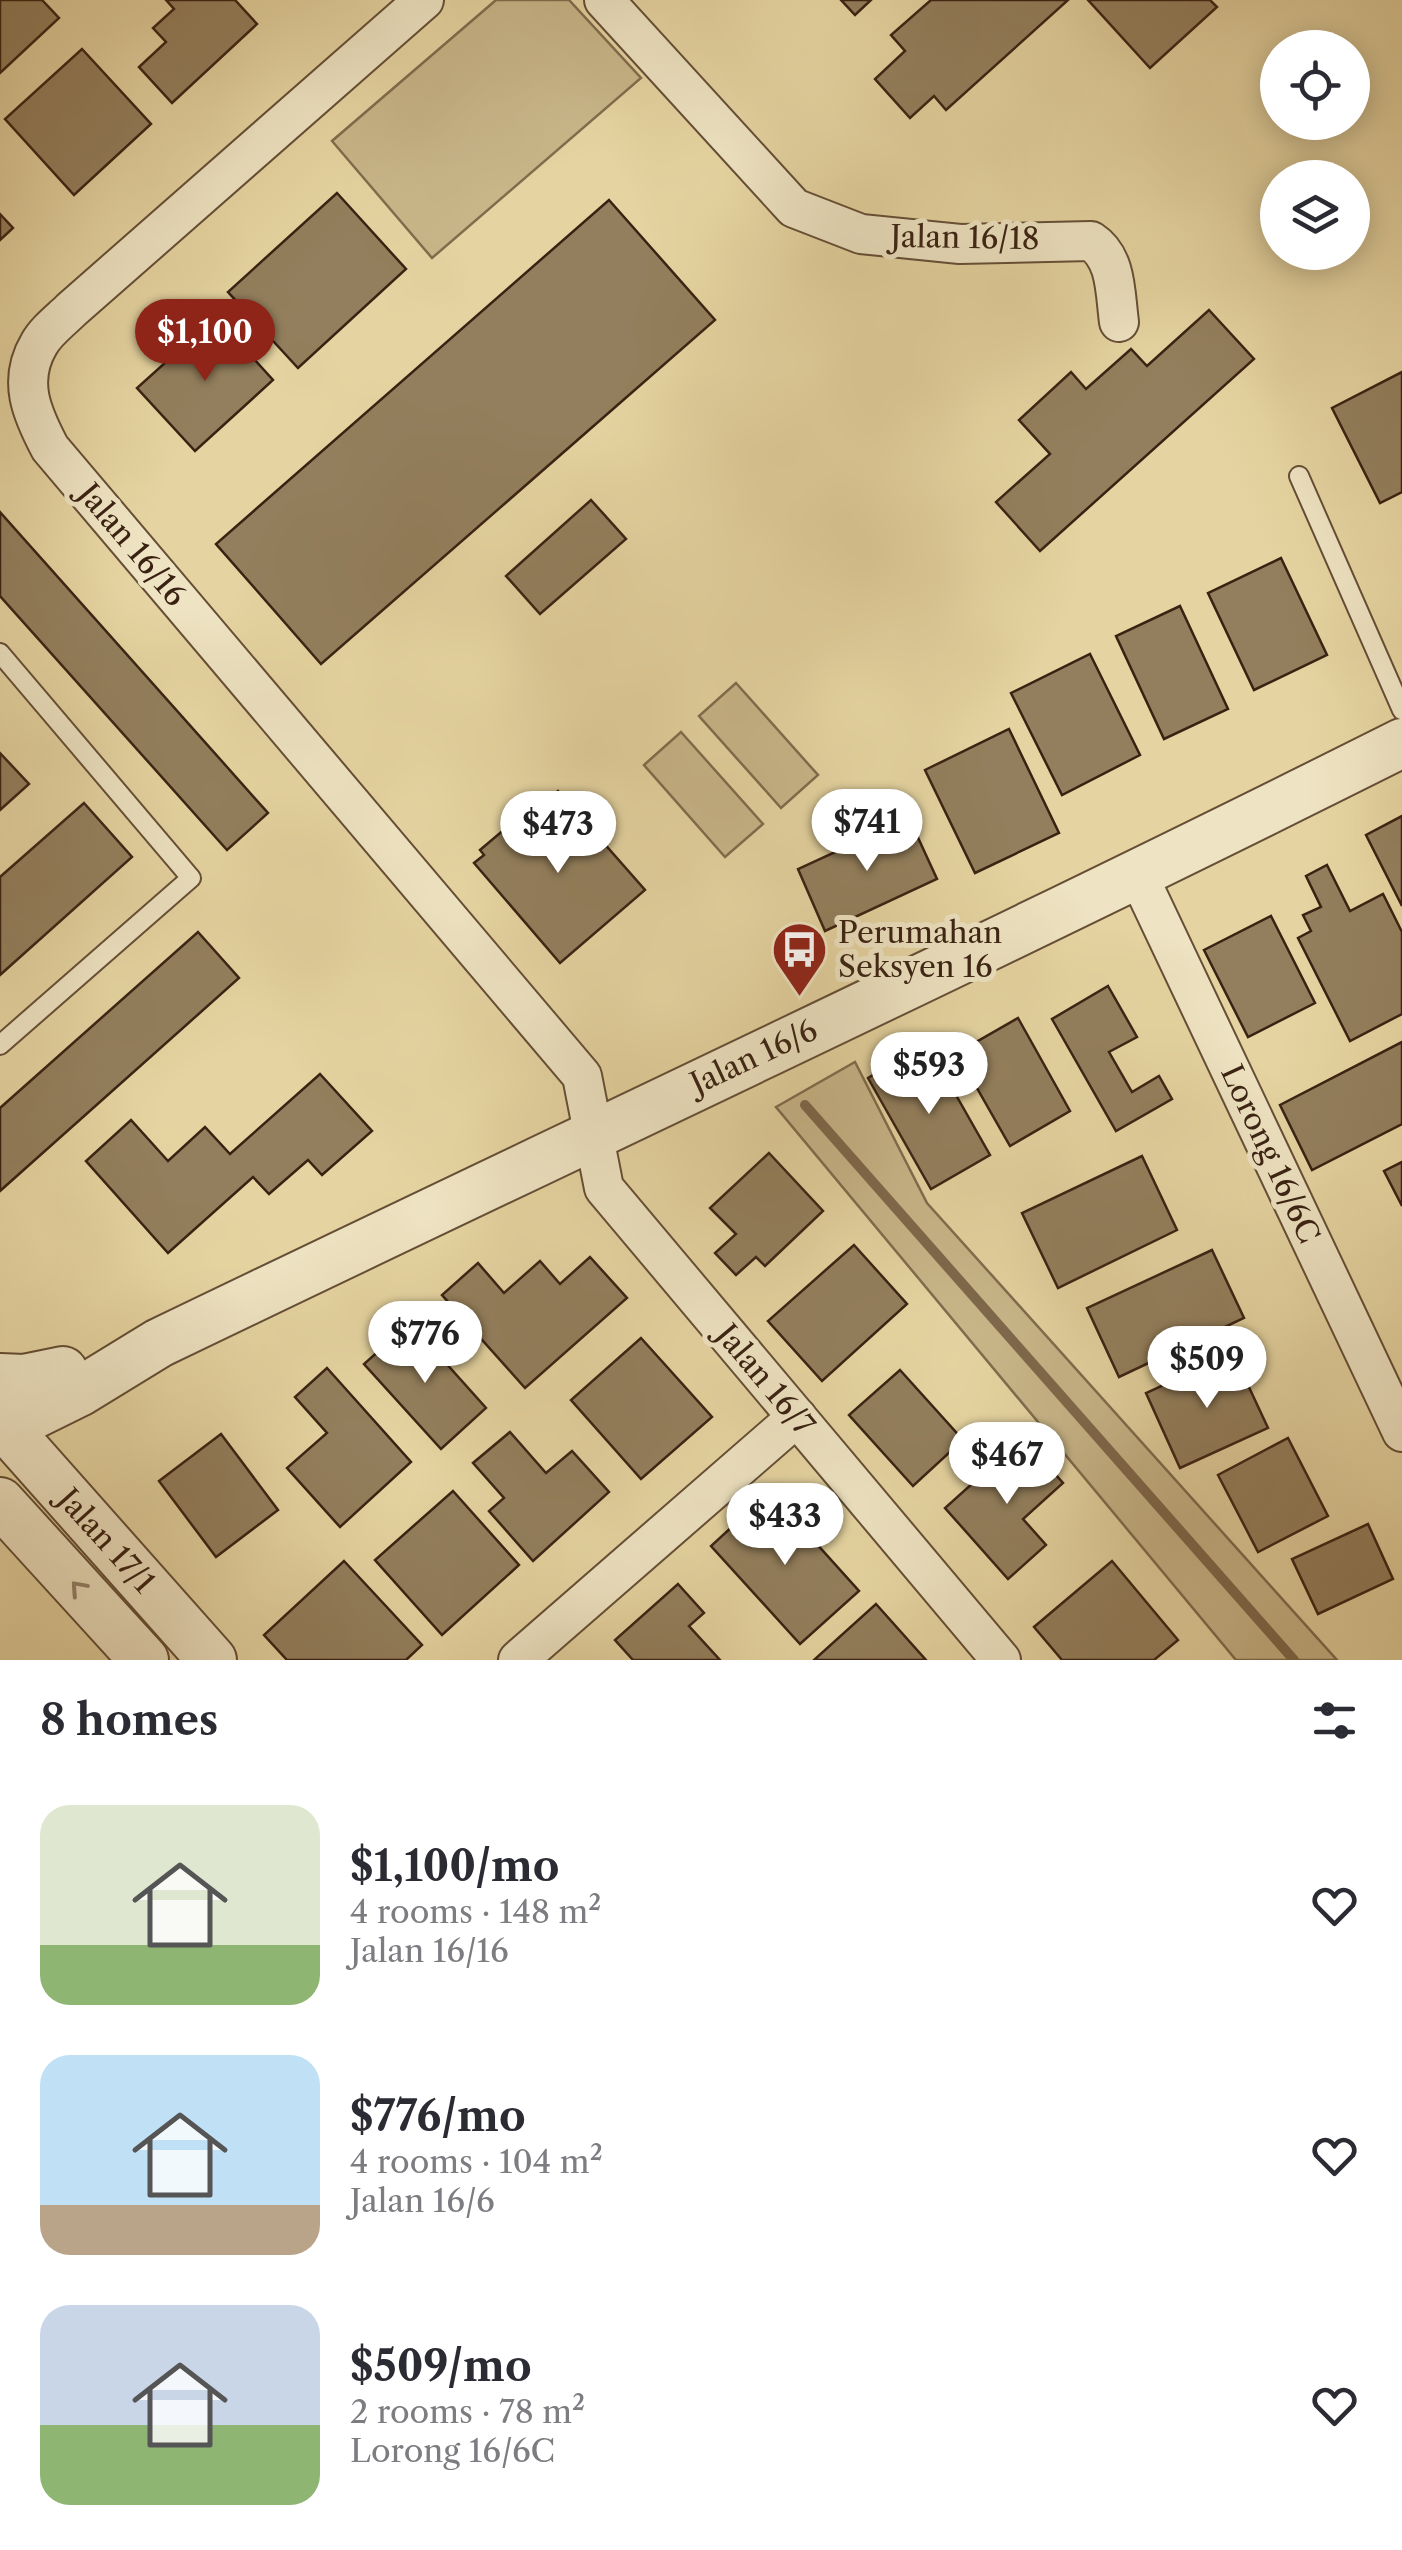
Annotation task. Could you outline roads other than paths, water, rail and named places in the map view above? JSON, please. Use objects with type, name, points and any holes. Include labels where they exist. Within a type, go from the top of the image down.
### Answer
[{"type":"street","name":"Jalan 16/16","points":[[424,0],[71,310],[39,343],[28,371],[31,412],[50,448],[582,1076],[594,1134]]},
{"type":"street","name":"Jalan 16/18","points":[[604,0],[794,208],[860,234],[960,244],[1091,240],[1110,261],[1118,322]]},
{"type":"street","name":"Jalan 16/6","points":[[2,1421],[71,1382],[1138,875],[1402,743]]},
{"type":"street","name":"Lorong 16/6C","points":[[1138,875],[1402,1432]]},
{"type":"street","name":"Jalan 16/7","points":[[594,1134],[604,1188],[1001,1660]]},
{"type":"street","points":[[0,1378],[71,1382],[52,1462],[55,1483]]},
{"type":"street","points":[[518,1660],[797,1417]]},
{"type":"street","name":"Jalan 17/1","points":[[2,1421],[212,1660]]},
{"type":"street","name":"Jalan 17/1","points":[[4,1509],[144,1660]]},
{"type":"lane","points":[[1299,476],[1402,710]]},
{"type":"lane","points":[[0,653],[191,878],[0,1045]]},
{"type":"waterway","points":[[805,1105],[1294,1660]]},
{"type":"place","name":"Perumahan Seksyen 16","points":[[799,999]]}]
